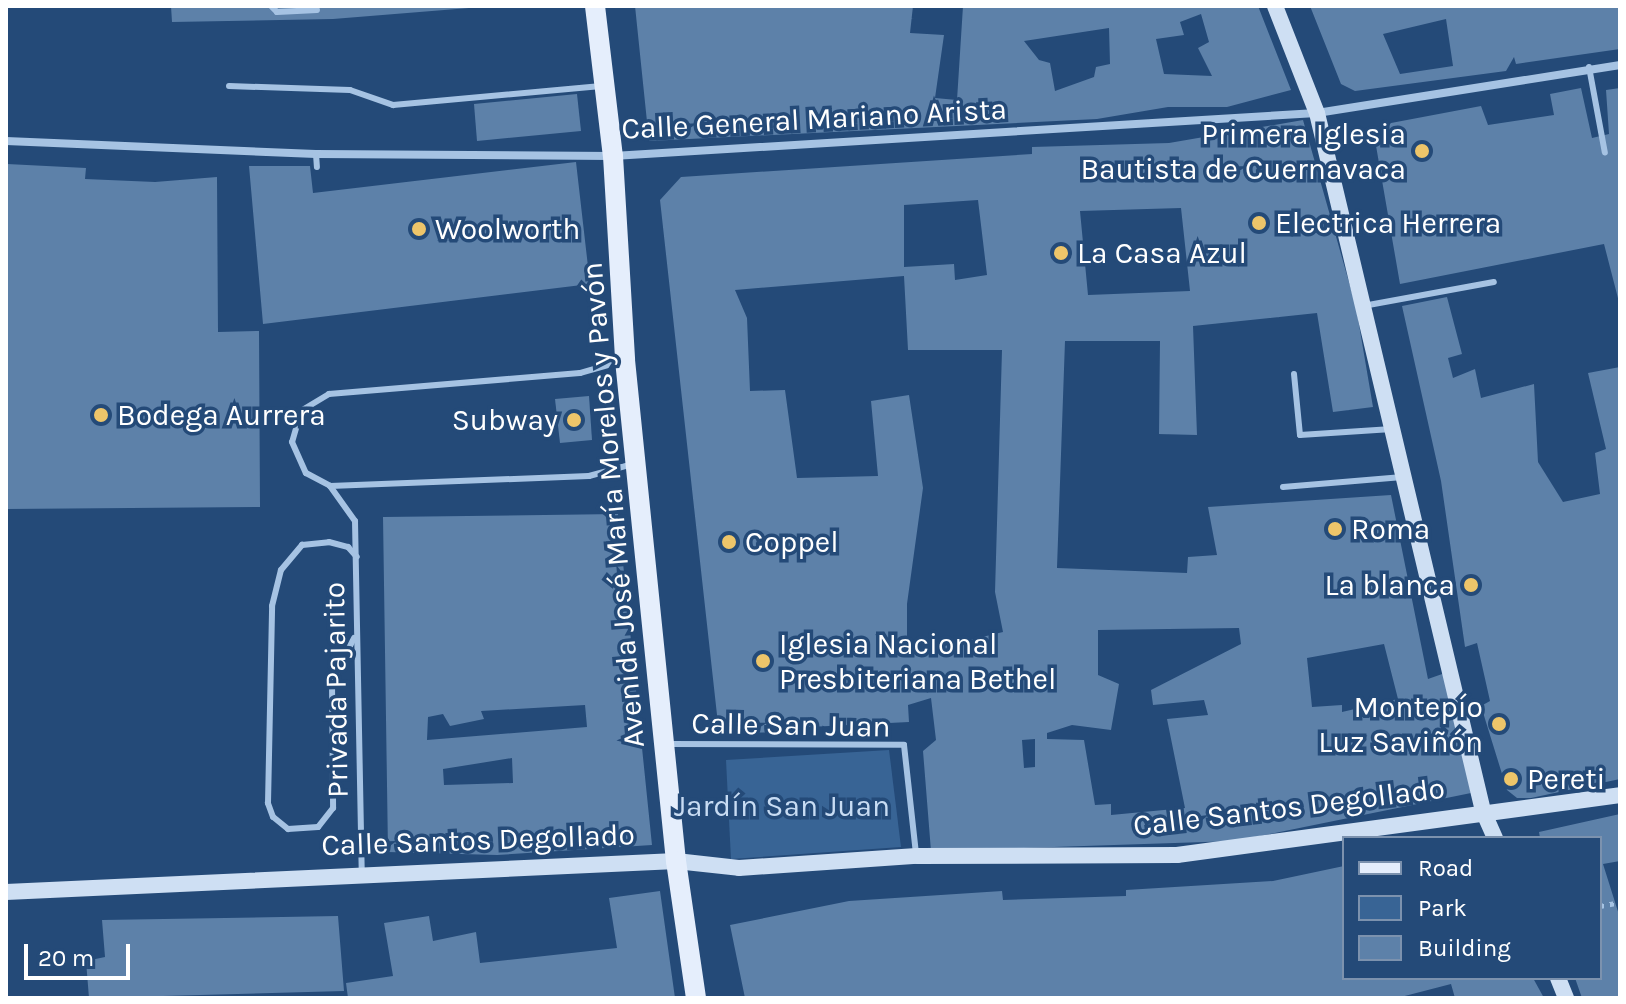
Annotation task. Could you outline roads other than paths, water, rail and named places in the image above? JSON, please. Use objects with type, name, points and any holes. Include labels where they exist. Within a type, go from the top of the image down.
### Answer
[{"type":"main road","name":"Avenida José María Morelos y Pavón","points":[[595,6],[613,156],[625,360],[676,861],[696,998]]},
{"type":"street","points":[[1275,6],[1317,113],[1483,811],[1494,836]]},
{"type":"street","name":"Calle General Mariano Arista","points":[[6,141],[316,154],[613,156],[1317,113],[1589,67],[1620,65]]},
{"type":"street","name":"Calle Santos Degollado","points":[[6,892],[362,872],[676,861],[739,868],[917,856],[1177,855],[1483,811],[1620,795]]},
{"type":"lane","points":[[271,6],[277,12],[317,10]]},
{"type":"lane","points":[[1589,67],[1605,153]]},
{"type":"lane","points":[[229,86],[350,90],[393,105],[604,86]]},
{"type":"lane","points":[[316,154],[317,167]]},
{"type":"lane","points":[[1363,306],[1494,282]]},
{"type":"lane","name":"Privada Pajarito","points":[[362,872],[354,638],[355,521],[330,486],[299,465],[292,442],[297,418],[317,398],[580,373],[625,360]]},
{"type":"lane","points":[[1294,374],[1300,435],[1392,429]]},
{"type":"lane","points":[[330,486],[589,476],[636,463]]},
{"type":"lane","points":[[1283,487],[1403,477]]},
{"type":"lane","points":[[354,638],[332,682],[333,808],[318,827],[288,829],[273,817],[268,803],[272,606],[281,570],[302,545],[329,542],[348,547],[357,557]]},
{"type":"lane","name":"Calle San Juan","points":[[666,744],[904,745],[917,856]]},
{"type":"place","name":"Primera Iglesia Bautista de Cuernavaca","points":[[1422,151]]},
{"type":"place","name":"Electrica Herrera","points":[[1259,223]]},
{"type":"place","name":"Woolworth","points":[[419,229]]},
{"type":"place","name":"La Casa Azul","points":[[1061,253]]},
{"type":"place","name":"Bodega Aurrera","points":[[101,415]]},
{"type":"place","name":"Subway","points":[[574,420]]},
{"type":"place","name":"Roma","points":[[1335,529]]},
{"type":"place","name":"Coppel","points":[[729,542]]},
{"type":"place","name":"La blanca","points":[[1471,585]]},
{"type":"place","name":"Iglesia Nacional Presbiteriana Bethel","points":[[763,661]]},
{"type":"place","name":"Montepío Luz Saviñón","points":[[1499,724]]},
{"type":"place","name":"Pereti","points":[[1511,779]]},
{"type":"park label","name":"Jardín San Juan","points":[[782,806]]}]
